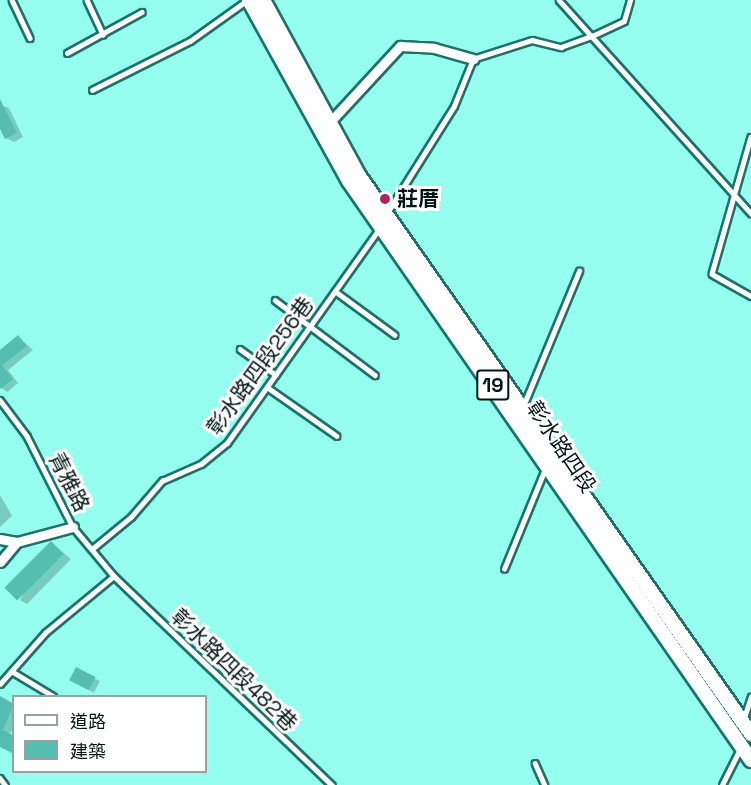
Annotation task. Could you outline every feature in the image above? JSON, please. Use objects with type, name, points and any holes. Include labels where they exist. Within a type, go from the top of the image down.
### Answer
[{"type":"main road","name":"彰水路四段","points":[[249,0],[383,221],[751,734]]},
{"type":"main road","name":"彰水路四段","points":[[263,0],[383,221],[523,406],[548,464],[746,747],[751,760]]},
{"type":"street","points":[[329,123],[400,46],[434,48],[473,59]]},
{"type":"street","points":[[0,539],[17,542],[73,527]]},
{"type":"street","points":[[0,562],[17,542]]},
{"type":"lane","points":[[12,0],[30,38]]},
{"type":"lane","points":[[87,0],[103,34]]},
{"type":"lane","points":[[92,90],[190,41],[249,0]]},
{"type":"lane","points":[[559,0],[751,213]]},
{"type":"lane","points":[[473,59],[532,40],[561,47],[592,36],[624,21],[630,0]]},
{"type":"lane","points":[[67,53],[142,12]]},
{"type":"lane","name":"彰水路四段256巷","points":[[92,549],[131,517],[162,481],[201,464],[228,443],[383,221],[454,106],[473,59]]},
{"type":"lane","points":[[751,137],[732,192],[712,274],[751,296]]},
{"type":"lane","points":[[523,406],[579,271]]},
{"type":"lane","points":[[335,291],[395,334]]},
{"type":"lane","points":[[275,300],[311,324],[375,375]]},
{"type":"lane","points":[[240,349],[276,375]]},
{"type":"lane","points":[[267,387],[336,436]]},
{"type":"lane","name":"青雅路","points":[[0,400],[27,436],[73,527],[114,576]]},
{"type":"lane","points":[[504,569],[548,464]]},
{"type":"lane","points":[[0,684],[13,672],[45,633],[114,576]]},
{"type":"lane","name":"彰水路四段482巷","points":[[114,576],[332,785]]},
{"type":"lane","points":[[13,672],[51,695]]},
{"type":"lane","points":[[723,785],[746,747],[743,722],[751,697]]},
{"type":"lane","points":[[535,763],[545,785]]},
{"type":"lane","points":[[0,778],[5,785]]},
{"type":"building","points":[[0,99],[17,133],[5,139],[0,129]]},
{"type":"building","points":[[18,335],[27,346],[2,365],[13,379],[0,389],[0,350]]},
{"type":"building","points":[[51,541],[64,554],[17,600],[4,588]]},
{"type":"building","points":[[76,667],[96,677],[89,690],[69,680]]},
{"type":"building","points":[[0,696],[12,703],[12,709],[3,730],[12,735],[12,753],[0,747]]},
{"type":"place","name":"莊厝","points":[[385,199]]}]
